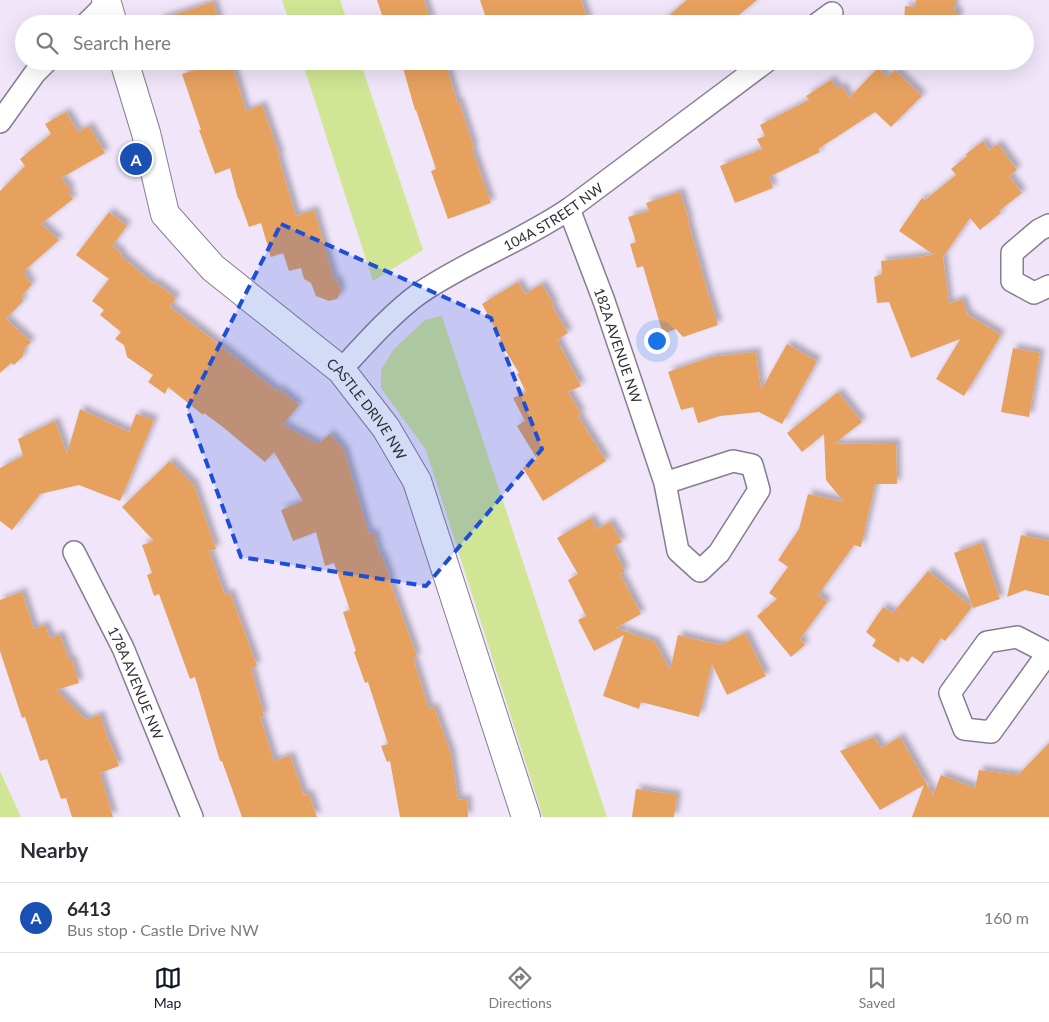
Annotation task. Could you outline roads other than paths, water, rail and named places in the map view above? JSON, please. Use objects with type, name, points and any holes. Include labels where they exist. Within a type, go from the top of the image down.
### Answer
[{"type":"street","points":[[0,122],[38,70]]},
{"type":"street","name":"CASTLE DRIVE NW","points":[[127,70],[146,132],[165,214],[213,268],[341,370],[386,428],[416,481],[526,817]]},
{"type":"street","name":"104A STREET NW","points":[[341,370],[396,313],[420,293],[457,270],[537,229],[569,209],[755,70]]},
{"type":"street","name":"182A AVENUE NW","points":[[569,209],[604,301],[665,483],[678,551],[700,571],[719,552],[759,490],[752,465],[732,461],[665,483]]},
{"type":"street","points":[[1049,225],[1039,230],[1012,253],[1012,281],[1034,293],[1049,286]]},
{"type":"street","name":"178A AVENUE NW","points":[[74,552],[123,648],[192,817]]},
{"type":"street","points":[[1018,637],[1049,653],[991,732],[964,729],[950,693],[987,642],[1018,637]]},
{"type":"place","name":"6413","points":[[136,159]]}]
